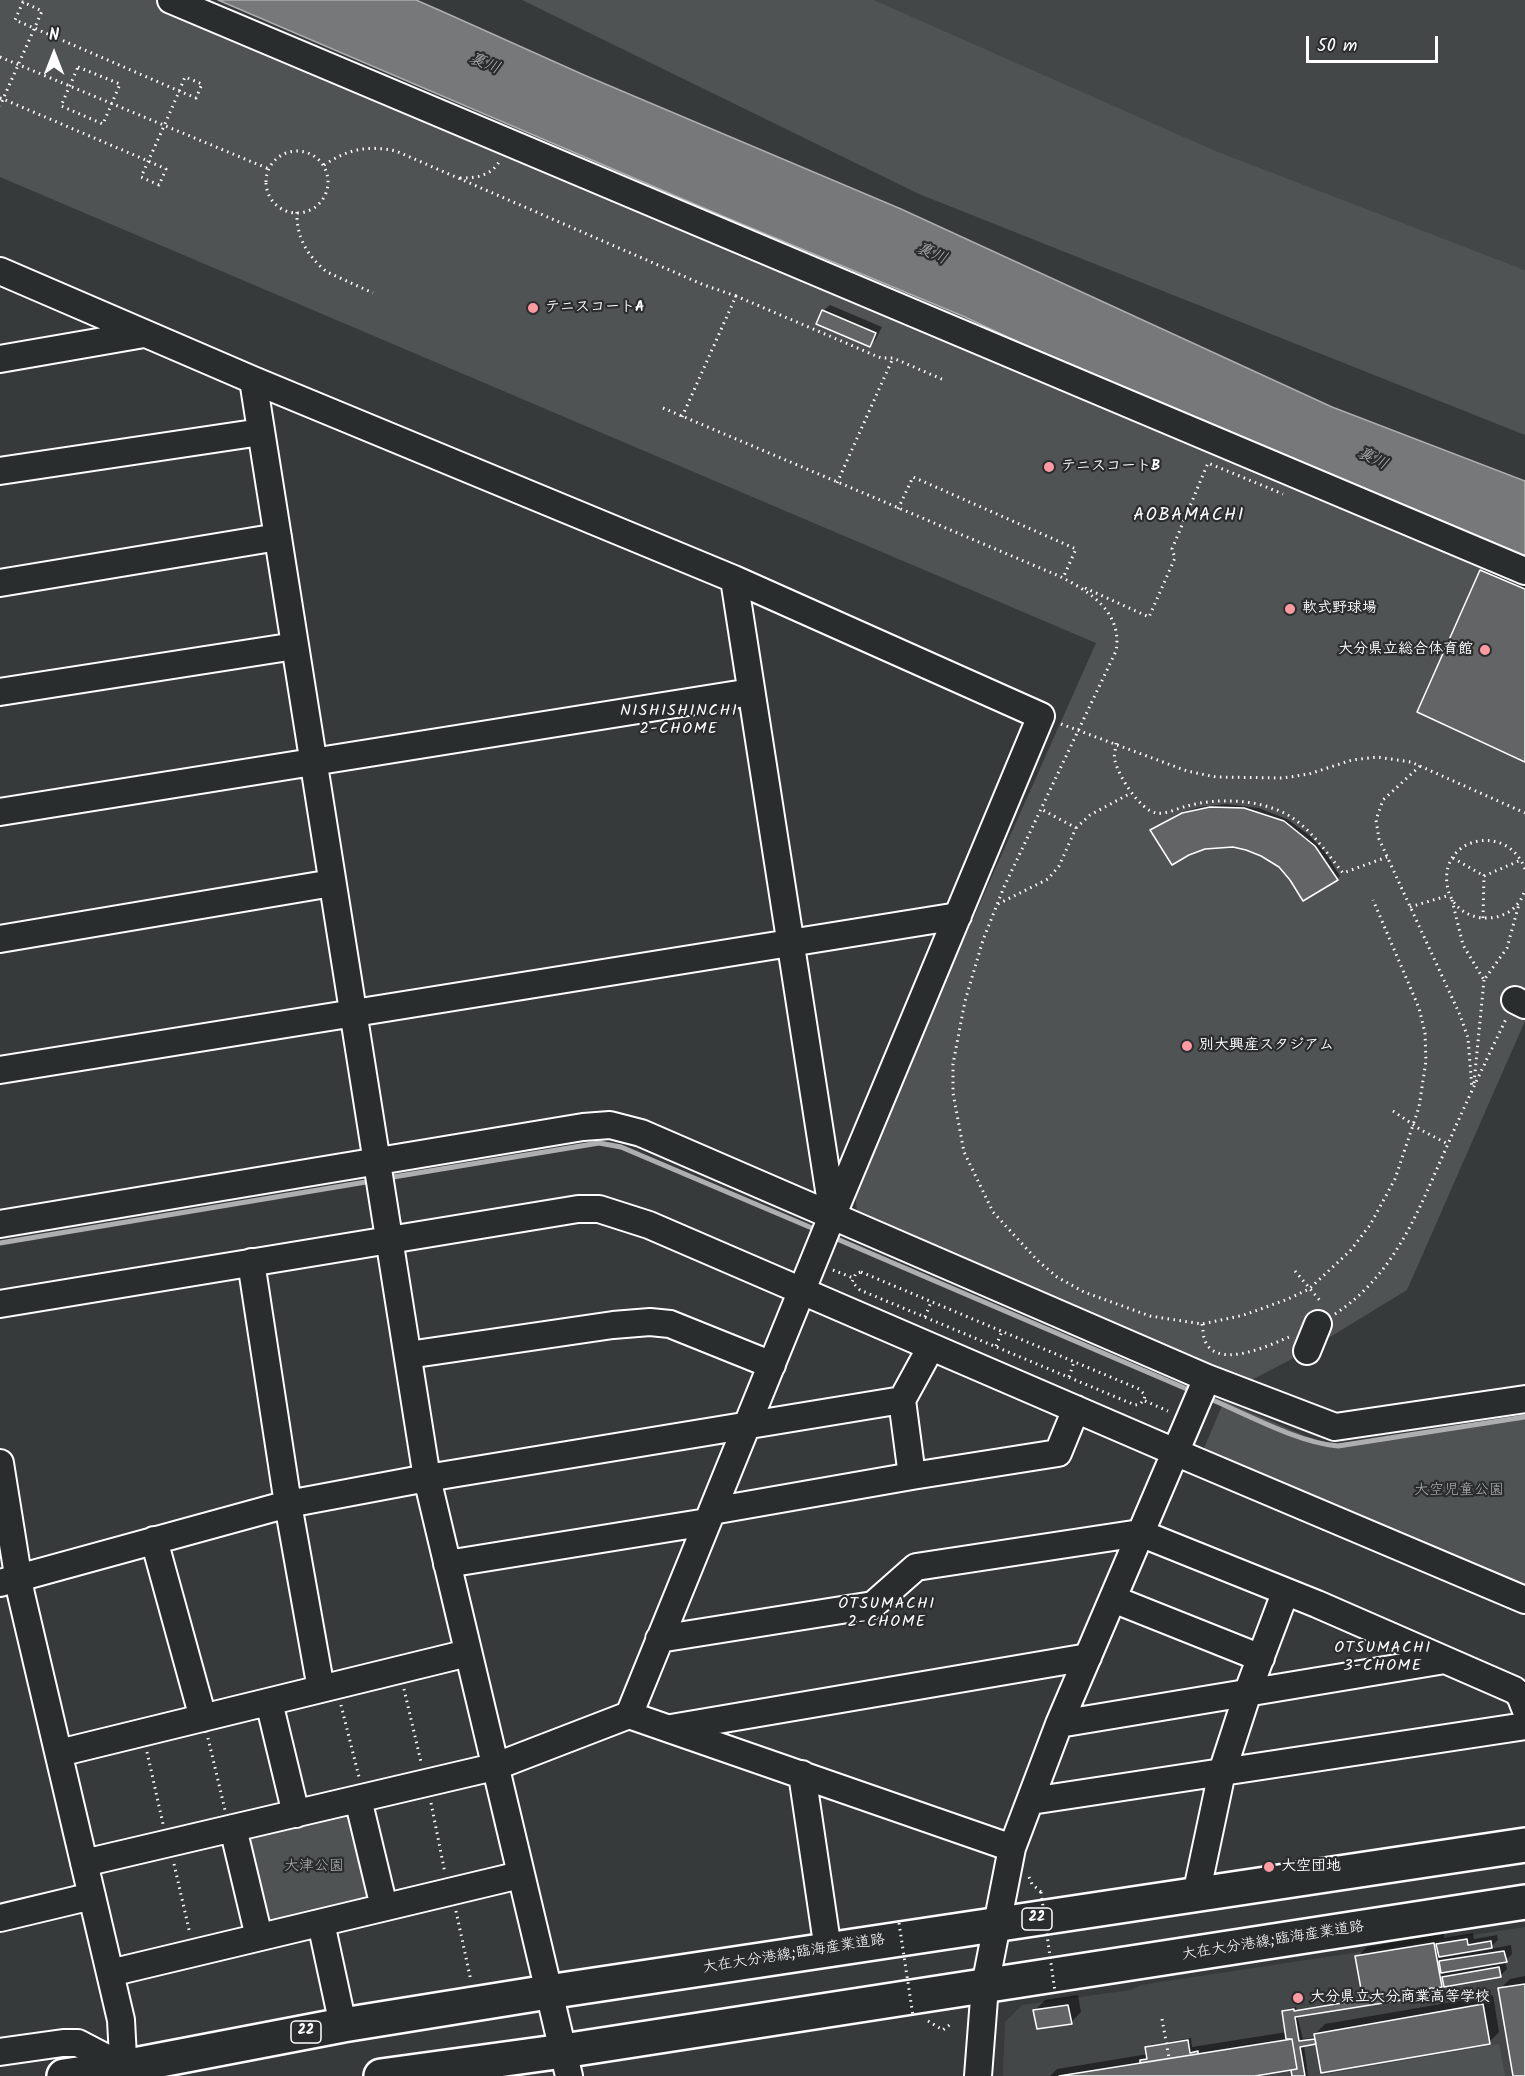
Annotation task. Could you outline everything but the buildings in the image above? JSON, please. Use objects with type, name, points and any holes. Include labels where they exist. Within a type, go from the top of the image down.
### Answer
[{"type":"main road","name":"大在大分港線;臨海産業道路","points":[[64,2076],[124,2071],[344,2025],[548,1992],[1525,1845]]},
{"type":"main road","name":"大在大分港線;臨海産業道路","points":[[381,2076],[566,2064],[985,1986],[1525,1902]]},
{"type":"street","points":[[171,0],[1525,571]]},
{"type":"street","points":[[0,271],[253,380],[734,579],[1041,716],[629,1715]]},
{"type":"street","points":[[0,359],[144,334]]},
{"type":"street","points":[[253,380],[427,1478],[566,2064]]},
{"type":"street","points":[[0,471],[261,432]]},
{"type":"street","points":[[0,583],[278,537]]},
{"type":"street","points":[[734,579],[790,942],[828,1228]]},
{"type":"street","points":[[0,692],[295,646]]},
{"type":"street","points":[[0,812],[751,692]]},
{"type":"street","points":[[0,939],[332,883]]},
{"type":"street","points":[[0,1070],[958,916]]},
{"type":"street","points":[[0,1224],[378,1173],[583,1127],[610,1125],[641,1133],[828,1228],[1335,1427],[1525,1400]]},
{"type":"street","points":[[0,1304],[578,1209],[599,1209],[649,1225],[1525,1600]]},
{"type":"street","points":[[251,1262],[288,1504],[328,1687]]},
{"type":"street","points":[[1307,1351],[1325,1320]]},
{"type":"street","points":[[408,1355],[613,1325],[650,1322],[670,1324],[772,1365]]},
{"type":"street","points":[[912,1476],[902,1400],[931,1347]]},
{"type":"street","points":[[978,2076],[985,1986],[1012,1848],[1059,1724],[1207,1378]]},
{"type":"street","points":[[9,1581],[288,1504],[427,1478],[902,1400]]},
{"type":"street","points":[[447,1564],[710,1517],[912,1476],[1058,1453],[1076,1409]]},
{"type":"street","points":[[0,1463],[9,1581],[59,1753],[121,2020],[124,2071]]},
{"type":"street","points":[[659,1639],[873,1605],[916,1568],[1140,1533],[1317,1604],[1514,1690],[1520,1695],[1525,1708]]},
{"type":"street","points":[[154,1540],[203,1718]]},
{"type":"street","points":[[1196,1895],[1222,1772],[1248,1692],[1285,1593]]},
{"type":"street","points":[[1113,1599],[1261,1658]]},
{"type":"street","points":[[59,1753],[468,1653]]},
{"type":"street","points":[[667,1729],[1088,1657]]},
{"type":"street","points":[[1059,1724],[1445,1660]]},
{"type":"street","points":[[269,1702],[296,1814]]},
{"type":"street","points":[[84,1863],[494,1767],[629,1715],[1012,1848]]},
{"type":"street","points":[[1031,1801],[1525,1726]]},
{"type":"street","points":[[802,1774],[828,1950]]},
{"type":"street","points":[[361,1798],[384,1907]]},
{"type":"street","points":[[231,1829],[259,1937]]},
{"type":"street","points":[[110,1973],[520,1875]]},
{"type":"street","points":[[0,1918],[92,1896]]},
{"type":"street","points":[[321,1923],[344,2025]]},
{"type":"street","points":[[0,2052],[78,2043],[124,2071]]},
{"type":"path","points":[[0,105],[1,99],[17,65],[34,28],[42,11],[23,2],[15,20],[34,28],[179,91],[196,98],[202,84],[185,77],[179,91],[164,126],[148,161],[141,177],[159,185],[166,169],[148,161],[1,99]]},
{"type":"path","points":[[0,57],[269,169]]},
{"type":"path","points":[[78,67],[120,84],[112,104],[103,124],[61,106],[78,67]]},
{"type":"path","points":[[458,178],[483,176],[495,169],[503,154],[506,141]]},
{"type":"path","points":[[324,165],[349,151],[358,149],[383,148],[396,151],[704,285],[736,296],[881,358],[893,358],[944,380]]},
{"type":"path","points":[[300,150],[312,154],[324,165],[329,183],[326,194],[320,204],[311,210],[286,211],[275,204],[267,191],[266,182],[269,169],[276,158],[284,153],[300,150]]},
{"type":"path","points":[[297,212],[297,229],[301,241],[321,267],[373,293]]},
{"type":"path","points":[[682,417],[736,296]]},
{"type":"path","points":[[837,483],[893,358]]},
{"type":"path","points":[[898,509],[914,477],[1076,549],[1063,578],[1149,617],[1174,558],[1172,549],[1208,464]]},
{"type":"path","points":[[1041,716],[1187,771],[1216,777],[1283,778],[1309,774],[1352,760],[1377,757],[1411,762],[1525,813]]},
{"type":"path","points":[[1116,743],[1114,760],[1131,794],[1150,811],[1158,814],[1190,805],[1226,801],[1258,805],[1282,812],[1309,831],[1342,873],[1387,857]]},
{"type":"path","points":[[1420,766],[1383,800],[1376,820],[1379,839],[1460,1015],[1468,1038],[1473,1089]]},
{"type":"path","points":[[998,904],[1048,879],[1059,866],[1076,828],[1090,815],[1131,794]]},
{"type":"path","points":[[1041,810],[1076,828]]},
{"type":"path","points":[[1484,980],[1463,945],[1447,885],[1448,871],[1453,858],[1462,848],[1474,842],[1487,840],[1499,842],[1511,848],[1521,860],[1525,870]]},
{"type":"path","points":[[1453,858],[1484,876]]},
{"type":"path","points":[[1484,876],[1521,860]]},
{"type":"path","points":[[1483,919],[1484,876]]},
{"type":"path","points":[[1473,1089],[1484,980],[1507,948],[1519,902],[1525,889]]},
{"type":"path","points":[[1410,907],[1451,896]]},
{"type":"path","points":[[1451,896],[1460,909],[1471,916],[1483,919],[1497,918],[1509,913],[1519,902]]},
{"type":"path","points":[[1373,900],[1419,1008],[1425,1032],[1426,1061],[1419,1107],[1395,1179],[1371,1226],[1350,1251],[1309,1289],[1265,1308],[1224,1321],[1202,1324],[1205,1341],[1212,1349],[1226,1355],[1242,1354],[1325,1320],[1354,1300],[1386,1266],[1414,1223],[1473,1089],[1520,1003]]},
{"type":"path","points":[[1393,1111],[1448,1144]]},
{"type":"path","points":[[833,1269],[853,1278]]},
{"type":"path","points":[[1295,1271],[1309,1289],[1325,1320]]},
{"type":"path","points":[[861,1272],[931,1302],[1142,1390],[1145,1395],[1144,1400],[1135,1405],[996,1347],[856,1288],[852,1282],[853,1278],[856,1273],[861,1272]]},
{"type":"path","points":[[925,1317],[931,1302]]},
{"type":"path","points":[[996,1347],[1002,1331]]},
{"type":"path","points":[[1069,1377],[1074,1362]]},
{"type":"path","points":[[1144,1400],[1168,1411]]},
{"type":"path","points":[[399,1670],[427,1783],[472,1986]]},
{"type":"path","points":[[328,1687],[361,1798]]},
{"type":"path","points":[[203,1718],[231,1829]]},
{"type":"path","points":[[142,1732],[195,1953]]},
{"type":"path","points":[[1029,1869],[1032,1884],[1041,1892],[1056,1992]]},
{"type":"path","points":[[899,1923],[913,2015],[917,2015]]},
{"type":"path","points":[[925,2019],[943,2030],[952,2022]]},
{"type":"path","points":[[1162,2019],[1169,2058]]},
{"type":"shaded area","points":[[874,0],[1525,0],[1525,270],[1216,151]]},
{"type":"shaded area","name":"大分県立大分商業高等学校","points":[[1525,1927],[1525,2076],[1003,2076],[1005,2022],[1022,2005],[1131,1990],[1141,1985]]},
{"type":"green space","points":[[0,0],[167,0],[1525,574],[1525,1021],[1407,1290],[1307,1351],[1244,1384],[857,1210],[854,1186],[1096,643],[0,177]]},
{"type":"green space","points":[[522,0],[874,0],[1216,151],[1525,270],[1525,435],[919,194]]},
{"type":"green space","name":"大空児童公園","points":[[1224,1401],[1305,1436],[1332,1444],[1525,1415],[1525,1592],[1202,1453]]},
{"type":"green space","name":"大津公園","points":[[347,1808],[374,1898],[265,1925],[243,1838]]},
{"type":"green space","points":[[1499,2044],[1505,2076],[1316,2076]]},
{"type":"water","name":"裏川","points":[[218,0],[416,0],[584,75],[901,209],[1332,407],[1525,481],[1525,561],[1101,381],[965,317]]},
{"type":"waterway","points":[[387,1178],[599,1143],[621,1147],[819,1231]]},
{"type":"waterway","points":[[0,1243],[372,1181]]},
{"type":"waterway","points":[[830,1236],[1194,1392]]},
{"type":"waterway","points":[[1206,1397],[1289,1433],[1322,1444],[1338,1446],[1525,1417]]},
{"type":"place","name":"テニスコートA","points":[[533,308]]},
{"type":"place","name":"テニスコートB","points":[[1049,467]]},
{"type":"place","name":"軟式野球場","points":[[1290,609]]},
{"type":"place","name":"大分県立総合体育館","points":[[1485,650]]},
{"type":"place","name":"別大興産スタジアム","points":[[1187,1046]]},
{"type":"place","name":"大空団地","points":[[1269,1867]]},
{"type":"place","name":"大分県立大分商業高等学校","points":[[1298,1998]]},
{"type":"district","name":"AOBAMACHI","points":[[1189,517]]},
{"type":"district","name":"NISHISHINCHI 2-CHOME","points":[[679,721]]},
{"type":"district","name":"OTSUMACHI 2-CHOME","points":[[887,1614]]},
{"type":"district","name":"OTSUMACHI 3-CHOME","points":[[1383,1658]]}]
